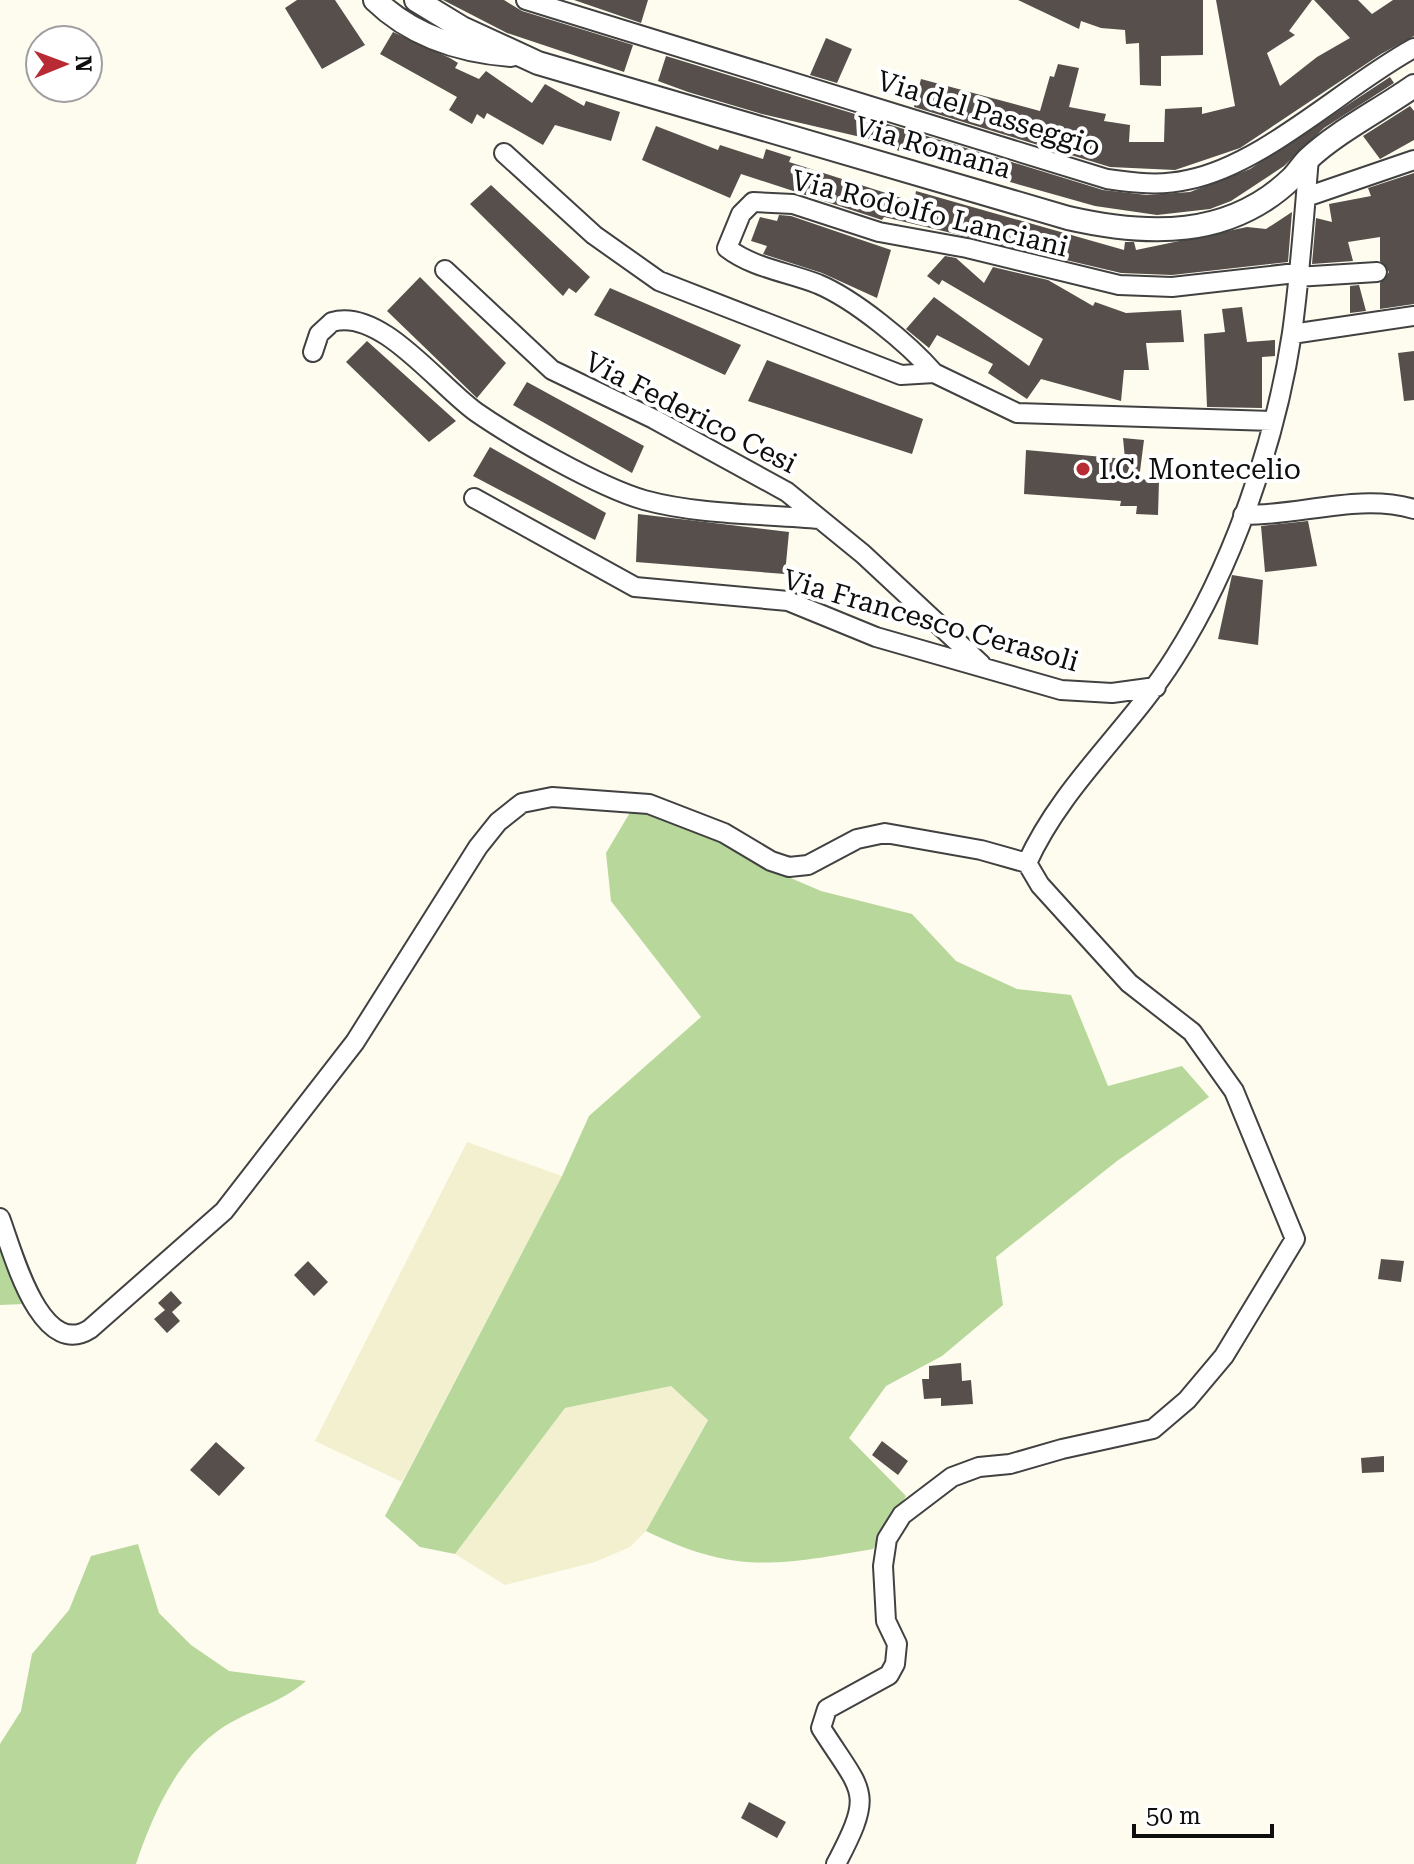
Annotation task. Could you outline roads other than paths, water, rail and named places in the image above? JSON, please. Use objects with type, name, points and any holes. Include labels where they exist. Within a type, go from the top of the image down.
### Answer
[{"type":"street","points":[[375,0],[404,23],[454,47],[520,56]]},
{"type":"street","name":"Via Romana","points":[[416,0],[462,28],[520,56],[1049,213],[1127,230],[1171,232],[1217,221],[1281,186],[1309,158],[1414,86]]},
{"type":"street","name":"Via del Passeggio","points":[[526,0],[1107,179],[1137,183],[1188,180],[1223,168],[1275,139],[1414,48]]},
{"type":"street","points":[[504,153],[594,235],[659,281],[785,333],[901,375],[934,373],[1017,413],[1272,421]]},
{"type":"street","points":[[1027,863],[1064,800],[1156,687],[1196,622],[1243,515],[1272,421],[1292,334],[1309,158]]},
{"type":"street","points":[[1306,197],[1414,160]]},
{"type":"street","name":"Via Rodolfo Lanciani","points":[[934,373],[908,342],[821,285],[741,259],[727,248],[741,214],[753,202],[793,204],[879,232],[967,248],[1119,285],[1172,287],[1296,275],[1377,272]]},
{"type":"street","name":"Via Federico Cesi","points":[[445,270],[552,370],[769,480],[870,560],[983,666]]},
{"type":"street","points":[[1292,334],[1414,316]]},
{"type":"street","points":[[313,352],[319,334],[332,322],[361,321],[376,327],[487,419],[630,495],[667,505],[820,519]]},
{"type":"street","name":"Via Francesco Cerasoli","points":[[474,498],[635,587],[788,601],[876,637],[983,666],[1035,684],[1075,692],[1112,693],[1156,687]]},
{"type":"street","points":[[1243,515],[1271,515],[1347,504],[1398,504],[1414,509]]},
{"type":"street","points":[[0,1218],[27,1291],[47,1322],[60,1333],[71,1335],[90,1329],[224,1211],[355,1042],[478,847],[498,822],[528,801],[573,798],[649,804],[724,833],[765,858],[789,867],[808,865],[862,837],[885,833],[981,850],[1027,863],[1040,885],[1129,983],[1192,1032],[1234,1091],[1295,1239],[1224,1356],[1187,1400],[1153,1429],[1010,1464],[979,1467],[952,1477],[902,1515],[887,1539],[883,1566],[886,1621],[897,1644],[895,1664],[889,1675],[827,1709],[823,1717],[821,1728],[862,1793],[858,1822],[836,1864]]},
{"type":"place","name":"I.C. Montecelio","points":[[1083,469]]}]
